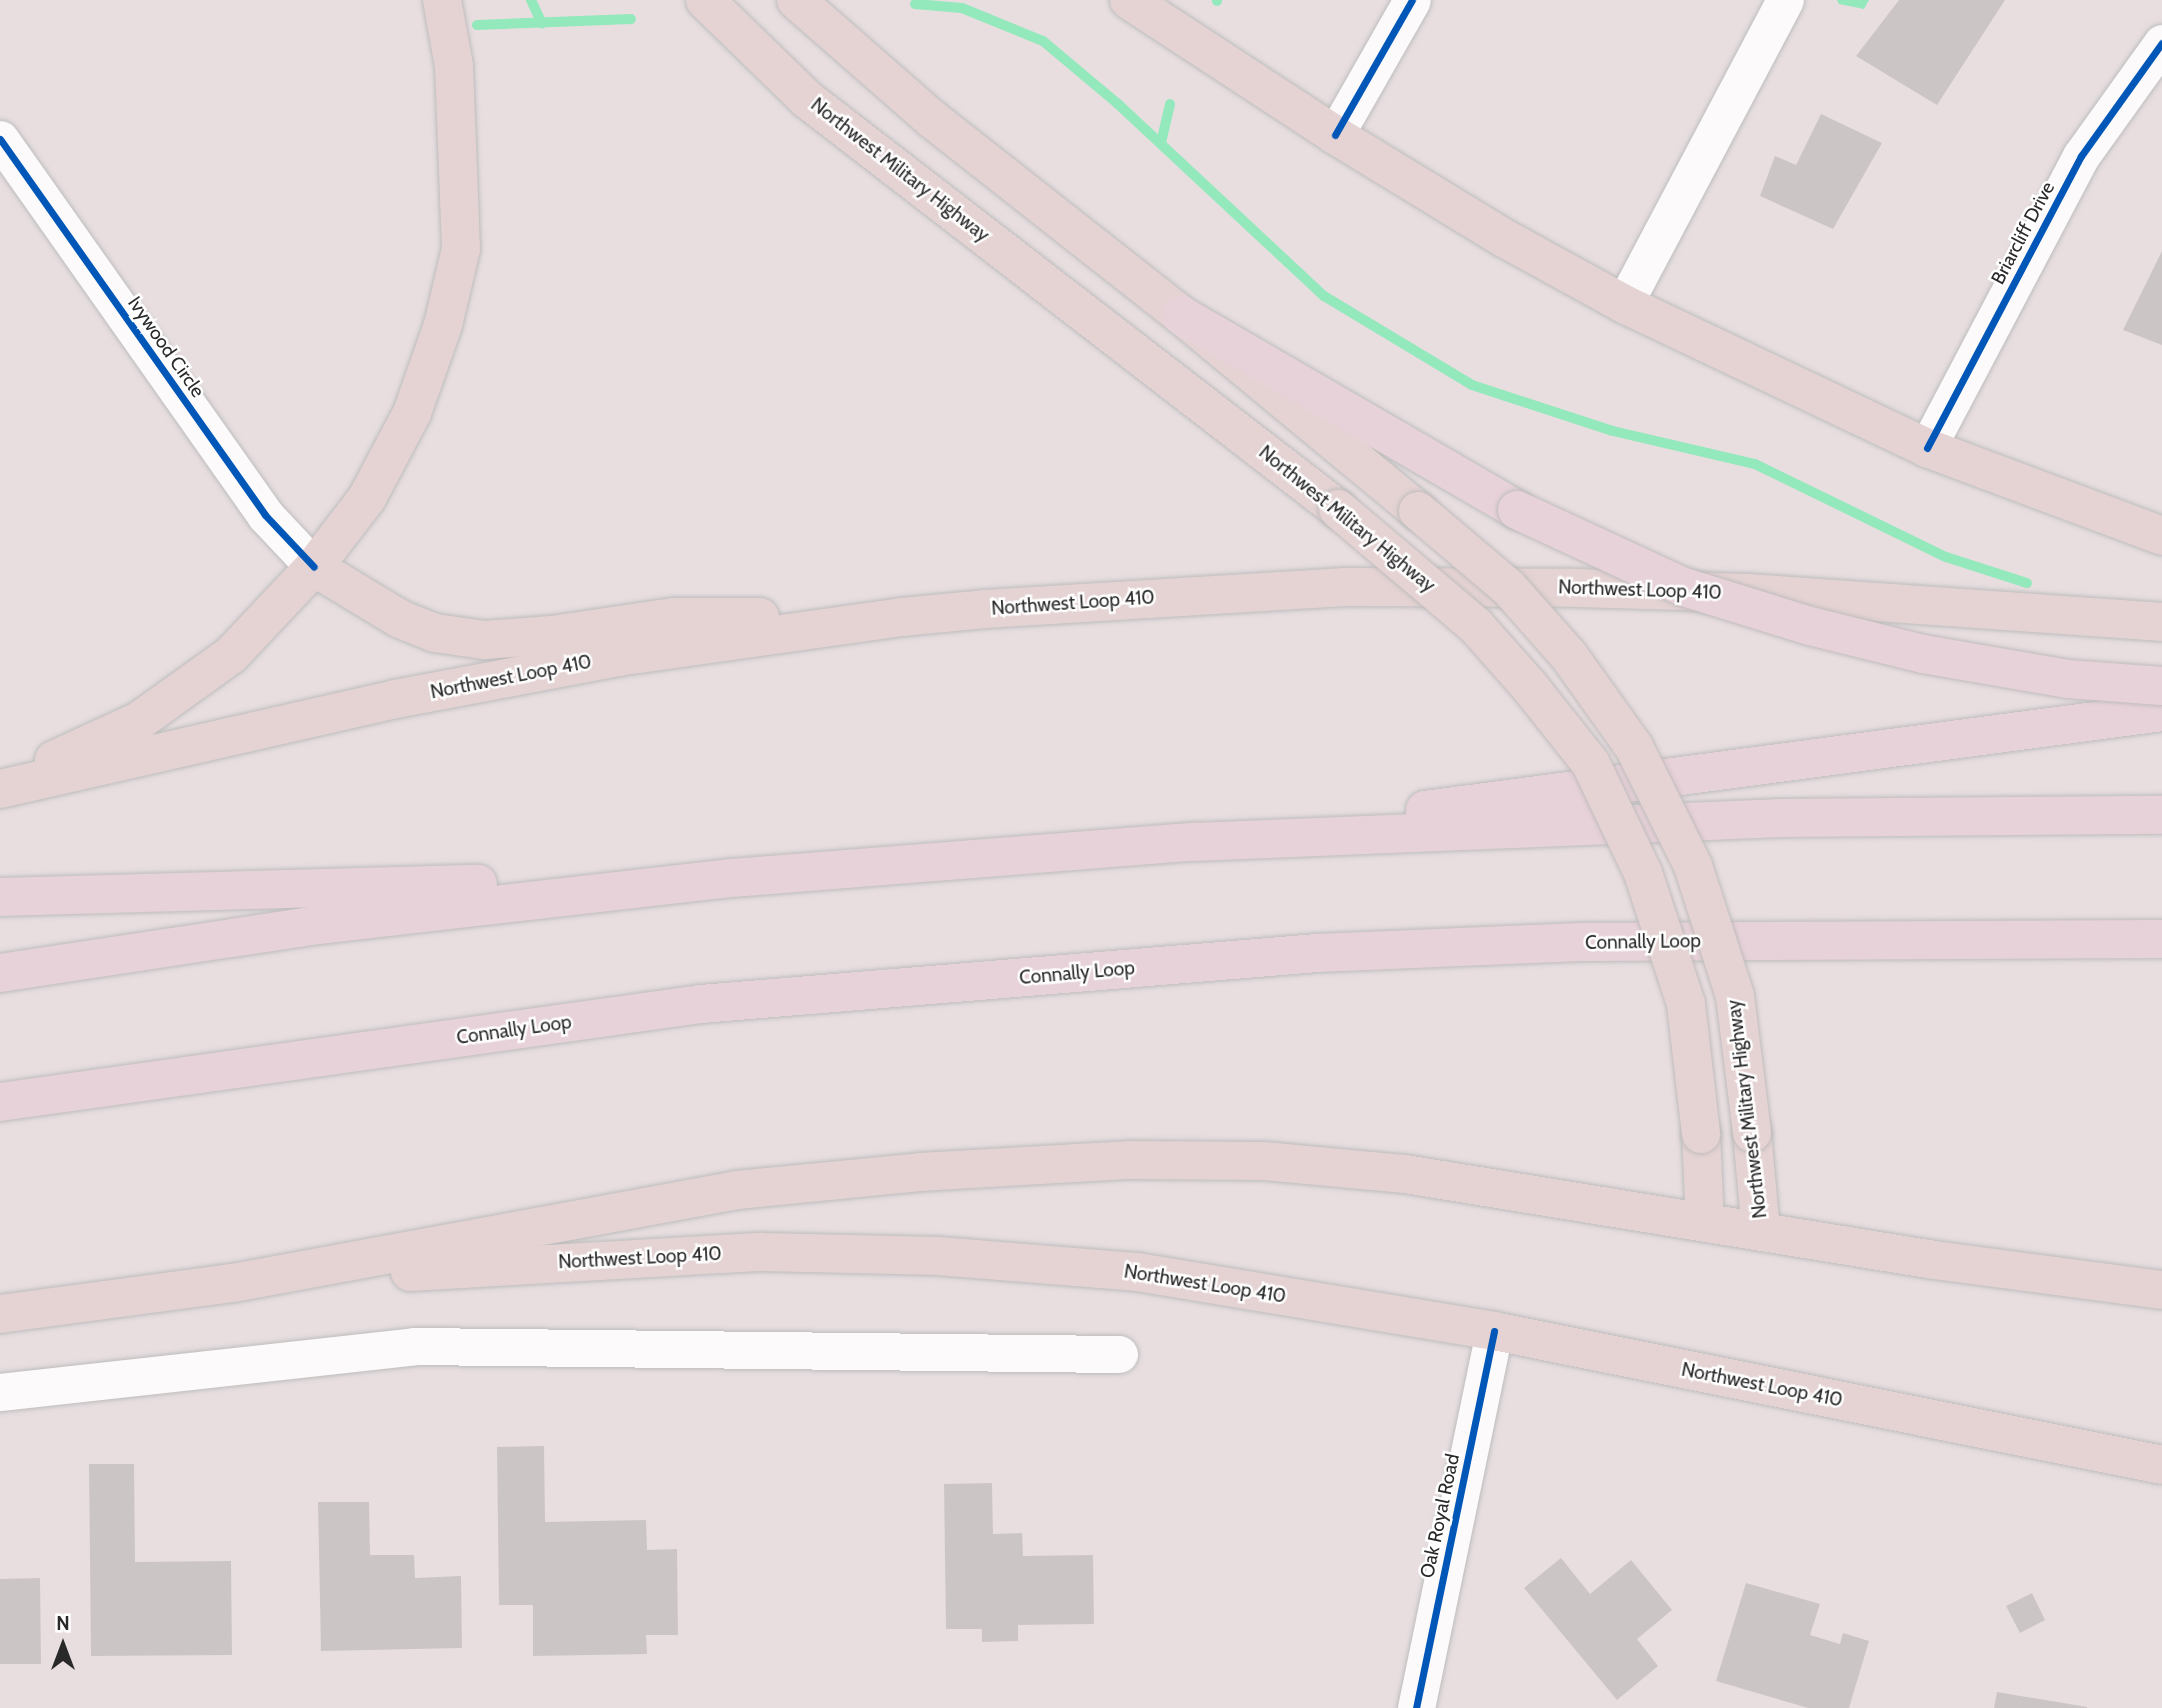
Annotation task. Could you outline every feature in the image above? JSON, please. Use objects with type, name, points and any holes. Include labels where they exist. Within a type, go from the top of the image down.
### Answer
[{"type":"highway","points":[[1181,315],[1517,510],[1684,587],[1810,626],[1923,654],[2068,679],[2162,686]]},
{"type":"highway","points":[[1194,842],[2162,712]]},
{"type":"highway","points":[[0,973],[318,925],[732,878],[1194,842],[1783,818],[2162,815]]},
{"type":"highway","points":[[0,897],[732,878]]},
{"type":"highway","name":"Connally Loop","points":[[0,1102],[701,1004],[1318,953],[1599,942],[2162,939]]},
{"type":"main road","points":[[4,782],[139,721],[231,654],[314,567],[368,498],[412,413],[443,326],[461,249],[454,66],[442,0]]},
{"type":"main road","name":"Northwest Military Highway","points":[[705,0],[808,100],[1338,509],[1476,626],[1530,687],[1591,764],[1643,873],[1686,1004],[1701,1135],[1705,1223]]},
{"type":"main road","name":"Northwest Military Highway","points":[[796,0],[932,118],[1181,315],[1508,587],[1569,656],[1634,747],[1693,866],[1735,996],[1761,1232]]},
{"type":"main road","points":[[1129,0],[1335,135],[1504,238],[1624,304],[1927,448],[2162,536]]},
{"type":"main road","points":[[314,567],[400,619],[435,633],[484,640],[552,635],[674,617],[902,617]]},
{"type":"main road","name":"Northwest Loop 410","points":[[4,782],[396,699],[618,657],[902,617],[1154,597],[1359,587],[1577,588],[1749,593],[2162,622]]},
{"type":"main road","name":"Northwest Loop 410","points":[[0,1314],[233,1283],[737,1190],[920,1172],[1131,1160],[1264,1161],[1405,1174],[1934,1260],[2162,1290]]},
{"type":"main road","name":"Northwest Loop 410","points":[[233,1283],[762,1252],[938,1256],[1138,1272],[1494,1331],[2162,1465]]},
{"type":"street","points":[[1335,135],[1412,0]]},
{"type":"street","points":[[1624,304],[1785,0]]},
{"type":"street","name":"Briarcliff Drive","points":[[1927,448],[2081,156],[2162,43]]},
{"type":"street","name":"Ivywood Circle","points":[[0,139],[265,515],[314,567]]},
{"type":"street","name":"Oak Royal Road","points":[[1416,1708],[1494,1331]]},
{"type":"street","points":[[0,1392],[414,1346],[1119,1354]]},
{"type":"shaded area","points":[[1837,0],[1869,0],[1864,9],[1839,4]]},
{"type":"building","points":[[1899,0],[2005,0],[1937,105],[1856,56]]},
{"type":"building","points":[[1821,114],[1882,143],[1833,229],[1760,196],[1775,156],[1796,165]]},
{"type":"building","points":[[2162,251],[2162,345],[2123,330]]},
{"type":"building","points":[[544,1446],[545,1522],[646,1520],[647,1550],[677,1549],[678,1635],[646,1635],[647,1654],[533,1656],[533,1605],[499,1605],[497,1447]]},
{"type":"building","points":[[89,1464],[134,1464],[135,1562],[231,1561],[232,1655],[91,1656]]},
{"type":"building","points":[[992,1483],[993,1534],[1022,1533],[1023,1556],[1093,1555],[1094,1624],[1018,1625],[1018,1641],[982,1642],[982,1629],[946,1629],[944,1484]]},
{"type":"building","points":[[318,1502],[369,1502],[370,1555],[414,1555],[415,1578],[461,1576],[462,1648],[321,1651]]},
{"type":"building","points":[[1561,1558],[1590,1594],[1631,1560],[1672,1610],[1637,1639],[1658,1666],[1617,1700],[1524,1588]]},
{"type":"building","points":[[40,1578],[41,1664],[0,1664],[0,1579]]},
{"type":"building","points":[[1746,1583],[1820,1604],[1810,1635],[1840,1644],[1843,1633],[1869,1641],[1849,1708],[1808,1708],[1716,1681]]},
{"type":"building","points":[[2032,1593],[2045,1620],[2020,1633],[2006,1606]]},
{"type":"building","points":[[1997,1692],[2087,1707],[2087,1708],[1994,1708]]},
{"type":"waterway","points":[[531,0],[542,24]]},
{"type":"waterway","points":[[915,4],[962,8],[1043,41],[1118,104],[1324,296],[1472,385],[1613,431],[1755,464],[1946,557],[2027,583]]},
{"type":"waterway","points":[[477,25],[631,19]]},
{"type":"waterway","points":[[1161,143],[1170,104]]},
{"type":"cycle path","points":[[1335,135],[1412,0]]},
{"type":"cycle path","points":[[1927,448],[2081,156],[2162,43]]},
{"type":"cycle path","points":[[0,139],[265,515],[314,567]]},
{"type":"cycle path","points":[[1416,1708],[1494,1331]]}]
